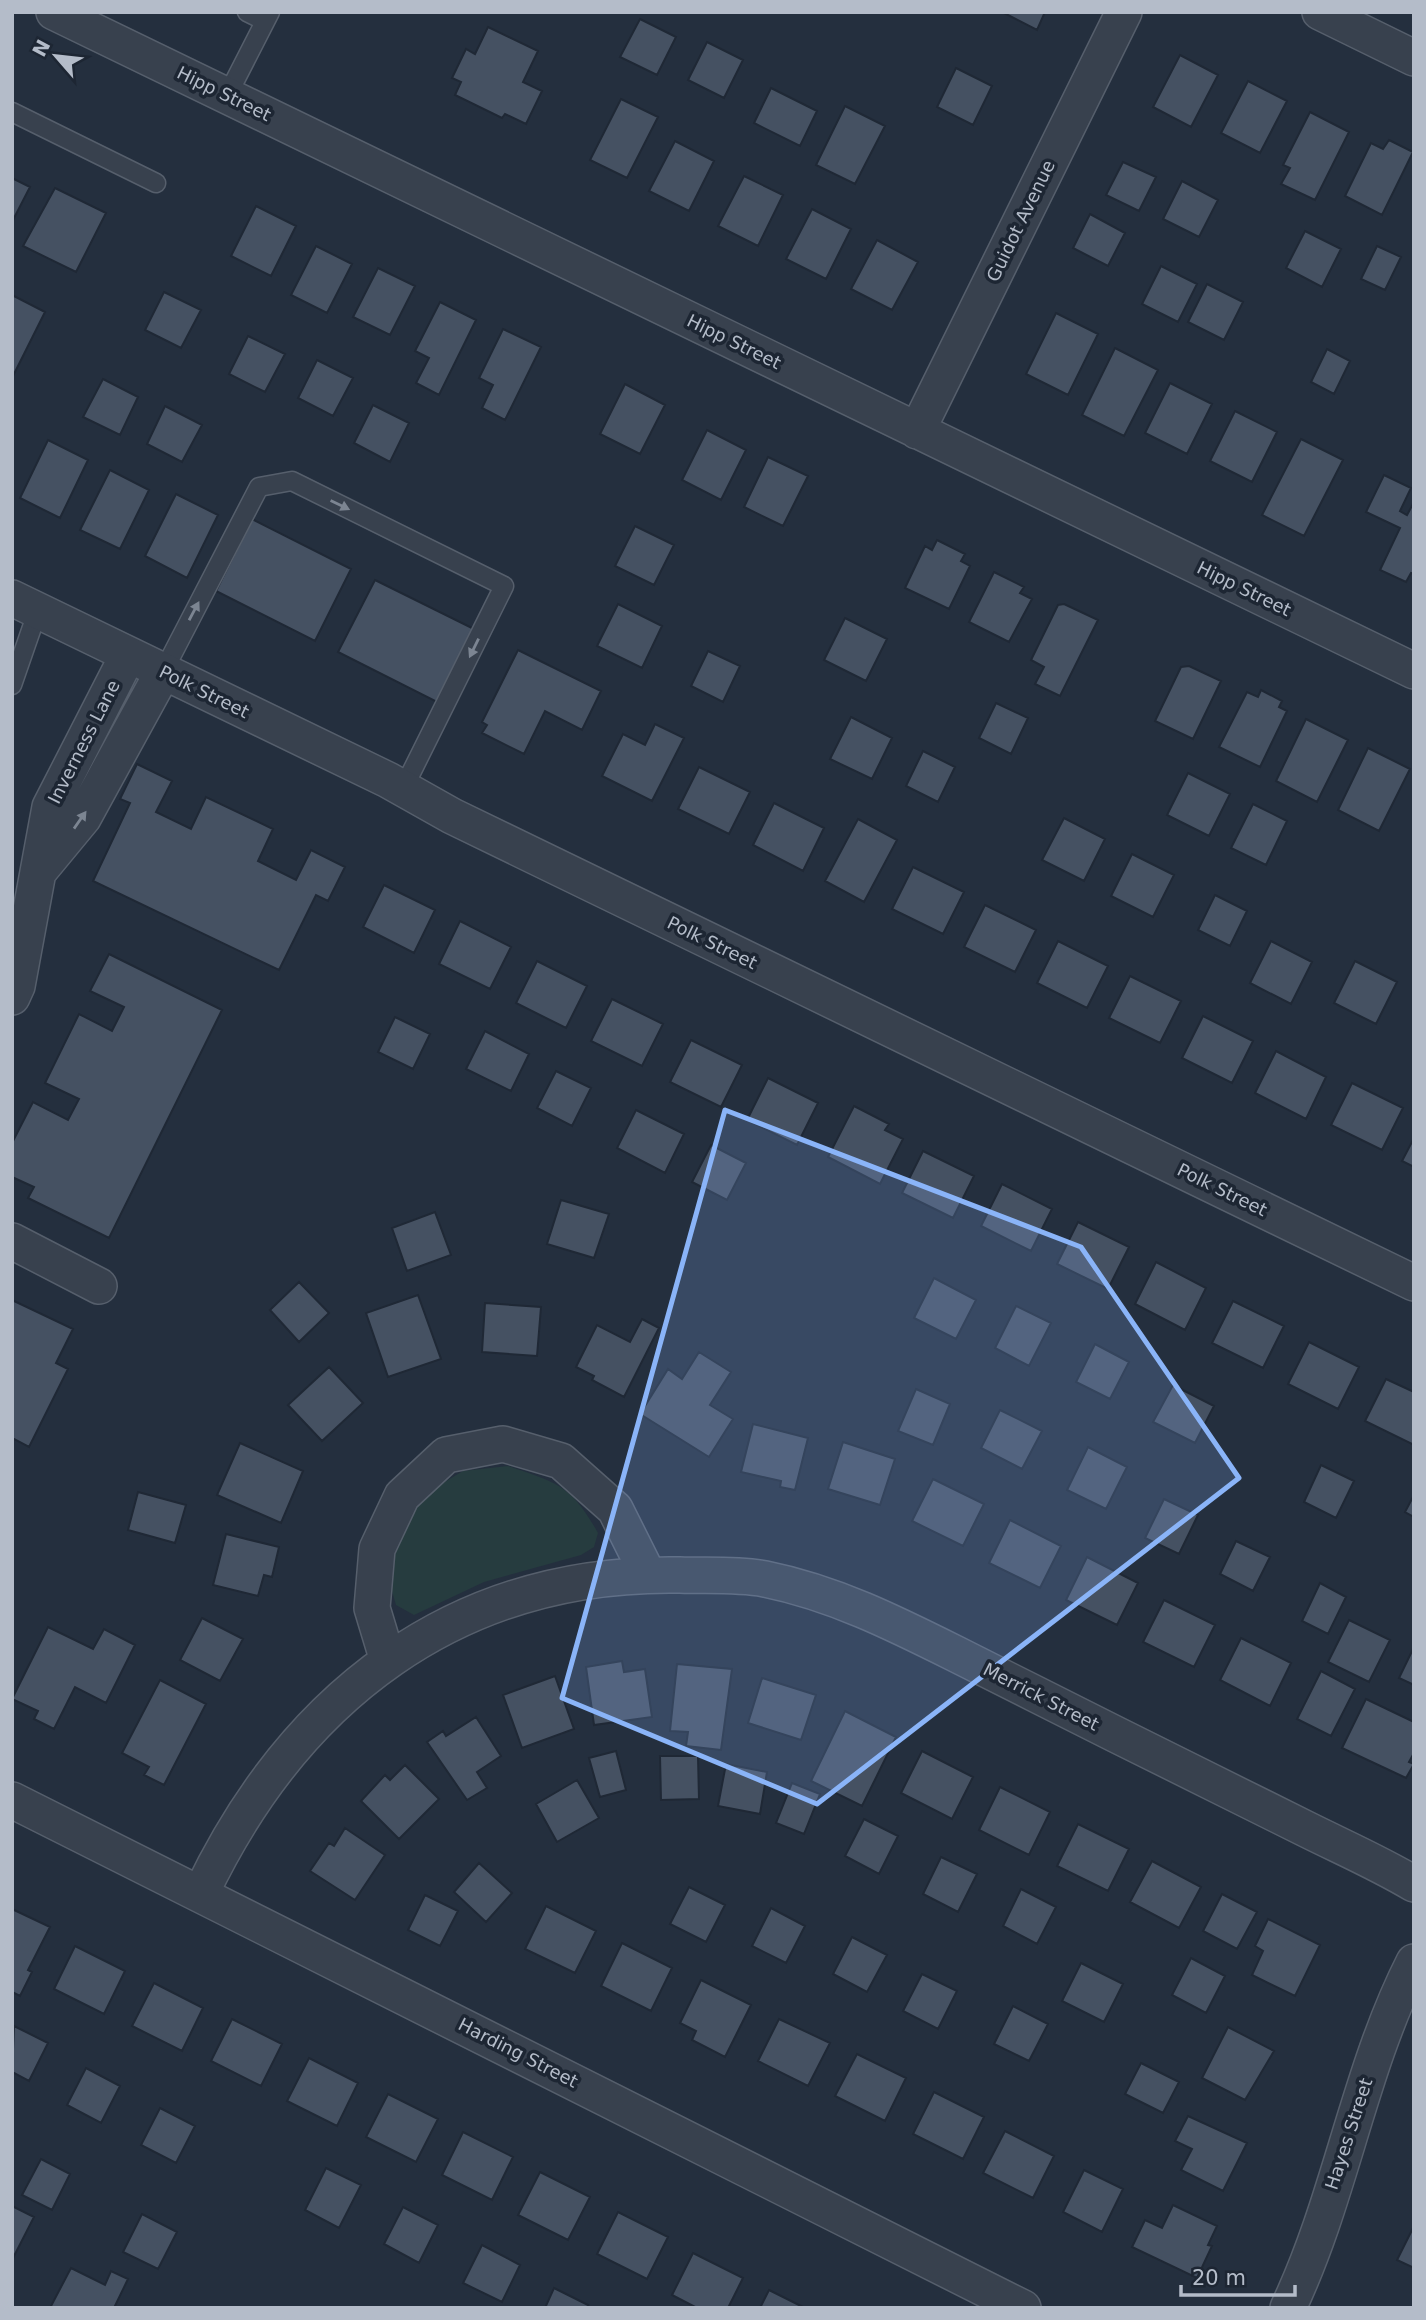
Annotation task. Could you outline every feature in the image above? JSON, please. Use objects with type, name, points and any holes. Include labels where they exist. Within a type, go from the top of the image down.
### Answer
[{"type":"street","name":"Hipp Street","points":[[54,12],[1414,671]]},
{"type":"street","name":"Guidot Avenue","points":[[917,431],[1124,12]]},
{"type":"street","points":[[1320,12],[1414,58]]},
{"type":"street","name":"Polk Street","points":[[25,604],[403,789],[464,822],[1414,1283]]},
{"type":"street","name":"Inverness Lane","points":[[12,997],[50,807],[128,655]]},
{"type":"street","name":"Inverness Lane","points":[[38,873],[83,818],[163,672]]},
{"type":"street","points":[[12,1241],[99,1286]]},
{"type":"street","points":[[388,1661],[372,1608],[377,1549],[402,1496],[446,1455],[503,1444],[561,1461],[615,1509],[648,1575]]},
{"type":"street","name":"Merrick Street","points":[[201,1893],[220,1853],[258,1791],[296,1743],[329,1708],[388,1661],[449,1625],[503,1602],[569,1584],[648,1575],[761,1578],[871,1612],[1414,1884]]},
{"type":"street","name":"Harding Street","points":[[12,1800],[1023,2308]]},
{"type":"street","name":"Hayes Street","points":[[1288,2308],[1306,2271],[1374,2056],[1391,2010],[1414,1962]]},
{"type":"lane","points":[[228,96],[267,17],[247,12]]},
{"type":"lane","points":[[12,112],[156,183]]},
{"type":"lane","points":[[163,672],[259,487],[292,481],[504,586],[403,789]]},
{"type":"lane","points":[[12,685],[25,604]]},
{"type":"highlighted area","points":[[725,1110],[1081,1247],[1239,1478],[817,1804],[562,1698]]},
{"type":"green space","points":[[508,1466],[551,1482],[571,1495],[598,1533],[594,1547],[581,1555],[484,1582],[414,1615],[396,1605],[389,1581],[392,1548],[423,1495],[463,1471]]},
{"type":"building","points":[[1002,12],[1045,12],[1037,30]]},
{"type":"building","points":[[640,19],[676,37],[657,75],[620,57]]},
{"type":"building","points":[[488,27],[538,51],[523,82],[542,91],[526,124],[505,114],[502,118],[455,95],[461,82],[452,78],[466,49],[475,54]]},
{"type":"building","points":[[707,42],[743,60],[724,98],[688,80]]},
{"type":"building","points":[[1180,55],[1218,75],[1191,127],[1153,107]]},
{"type":"building","points":[[956,68],[992,86],[973,125],[937,107]]},
{"type":"building","points":[[1248,81],[1287,101],[1260,153],[1221,133]]},
{"type":"building","points":[[771,88],[817,111],[800,146],[754,123]]},
{"type":"building","points":[[621,99],[658,117],[627,178],[590,160]]},
{"type":"building","points":[[845,106],[885,126],[855,184],[816,165]]},
{"type":"building","points":[[1310,112],[1349,132],[1315,200],[1281,184],[1290,168],[1283,165]]},
{"type":"building","points":[[1389,140],[1413,152],[1382,215],[1345,196],[1371,143],[1383,149]]},
{"type":"building","points":[[675,141],[714,161],[689,211],[649,191]]},
{"type":"building","points":[[1123,162],[1156,177],[1139,211],[1106,195]]},
{"type":"building","points":[[744,176],[783,195],[758,246],[718,226]]},
{"type":"building","points":[[12,178],[30,187],[12,222]]},
{"type":"building","points":[[1182,181],[1218,200],[1199,237],[1163,219]]},
{"type":"building","points":[[55,188],[106,213],[76,272],[23,246]]},
{"type":"building","points":[[256,206],[296,226],[271,276],[231,256]]},
{"type":"building","points":[[812,209],[851,229],[826,279],[786,259]]},
{"type":"building","points":[[1090,214],[1125,233],[1108,266],[1073,248]]},
{"type":"building","points":[[1305,231],[1341,249],[1322,287],[1286,268]]},
{"type":"building","points":[[877,240],[918,262],[892,310],[851,289]]},
{"type":"building","points":[[316,246],[352,264],[327,313],[291,295]]},
{"type":"building","points":[[1377,246],[1401,257],[1385,290],[1361,279]]},
{"type":"building","points":[[1161,266],[1197,284],[1178,322],[1142,304]]},
{"type":"building","points":[[378,268],[415,286],[390,335],[353,317]]},
{"type":"building","points":[[1207,284],[1243,302],[1224,340],[1188,322]]},
{"type":"building","points":[[164,292],[201,310],[181,348],[145,330]]},
{"type":"building","points":[[12,295],[45,312],[12,378]]},
{"type":"building","points":[[440,302],[476,320],[439,395],[416,383],[429,358],[415,351]]},
{"type":"building","points":[[1056,313],[1098,334],[1068,395],[1026,374]]},
{"type":"building","points":[[503,329],[541,347],[505,420],[482,408],[493,385],[479,378]]},
{"type":"building","points":[[248,336],[285,354],[265,392],[229,374]]},
{"type":"building","points":[[1115,348],[1158,370],[1124,436],[1082,415]]},
{"type":"building","points":[[1327,349],[1350,361],[1334,394],[1311,382]]},
{"type":"building","points":[[317,360],[353,378],[333,416],[298,398]]},
{"type":"building","points":[[103,379],[138,397],[120,435],[83,417]]},
{"type":"building","points":[[1170,383],[1212,404],[1187,454],[1145,433]]},
{"type":"building","points":[[625,384],[665,405],[640,454],[600,434]]},
{"type":"building","points":[[373,405],[409,423],[390,462],[354,443]]},
{"type":"building","points":[[165,406],[202,425],[182,462],[147,444]]},
{"type":"building","points":[[1235,411],[1277,432],[1252,482],[1210,461]]},
{"type":"building","points":[[707,430],[746,450],[721,500],[682,480]]},
{"type":"building","points":[[1301,439],[1343,460],[1304,536],[1262,515]]},
{"type":"building","points":[[48,440],[88,460],[60,518],[20,498]]},
{"type":"building","points":[[768,457],[808,476],[783,526],[744,507]]},
{"type":"building","points":[[110,470],[149,490],[120,549],[80,530]]},
{"type":"building","points":[[1384,475],[1411,488],[1400,511],[1407,515],[1414,502],[1414,574],[1411,573],[1406,582],[1380,570],[1400,528],[1366,512]]},
{"type":"building","points":[[176,494],[218,515],[187,578],[145,556]]},
{"type":"building","points":[[252,519],[351,569],[315,641],[216,591]]},
{"type":"building","points":[[635,526],[674,545],[654,585],[615,566]]},
{"type":"building","points":[[937,540],[965,554],[961,561],[970,566],[949,609],[905,588],[925,546],[932,550]]},
{"type":"building","points":[[994,572],[1024,587],[1020,593],[1032,599],[1009,642],[969,622]]},
{"type":"building","points":[[375,580],[474,629],[437,702],[338,652]]},
{"type":"building","points":[[618,604],[662,626],[642,668],[597,646]]},
{"type":"building","points":[[1064,604],[1098,620],[1060,696],[1035,684],[1044,667],[1031,660],[1058,605]]},
{"type":"building","points":[[845,618],[887,639],[866,681],[824,660]]},
{"type":"building","points":[[518,650],[601,691],[582,730],[545,711],[524,754],[482,733],[487,725],[482,722]]},
{"type":"building","points":[[708,651],[740,666],[723,702],[691,686]]},
{"type":"building","points":[[1189,666],[1221,681],[1193,739],[1155,721],[1181,667]]},
{"type":"building","points":[[1261,690],[1282,701],[1279,707],[1287,711],[1260,767],[1219,747],[1247,692],[1258,697]]},
{"type":"building","points":[[996,703],[1028,718],[1011,754],[979,738]]},
{"type":"building","points":[[851,717],[892,738],[872,779],[830,759]]},
{"type":"building","points":[[1306,719],[1348,740],[1317,802],[1276,781]]},
{"type":"building","points":[[655,724],[684,738],[652,801],[602,776],[623,734],[645,745]]},
{"type":"building","points":[[1368,748],[1410,769],[1379,831],[1338,810]]},
{"type":"building","points":[[923,751],[955,767],[938,802],[906,786]]},
{"type":"building","points":[[137,764],[172,781],[156,812],[191,829],[206,797],[273,829],[258,861],[296,880],[311,850],[345,867],[328,901],[316,895],[279,970],[93,881],[130,803],[120,799]]},
{"type":"building","points":[[699,767],[750,792],[729,834],[678,809]]},
{"type":"building","points":[[1188,773],[1230,794],[1209,836],[1167,815]]},
{"type":"building","points":[[774,803],[824,828],[803,871],[753,845]]},
{"type":"building","points":[[1253,804],[1287,821],[1266,865],[1231,848]]},
{"type":"building","points":[[1064,818],[1105,839],[1084,881],[1042,860]]},
{"type":"building","points":[[858,819],[897,840],[864,902],[825,881]]},
{"type":"building","points":[[1132,854],[1174,875],[1153,917],[1111,896]]},
{"type":"building","points":[[913,867],[964,892],[943,934],[892,909]]},
{"type":"building","points":[[384,885],[435,910],[414,953],[363,927]]},
{"type":"building","points":[[1215,895],[1247,911],[1230,946],[1198,930]]},
{"type":"building","points":[[985,905],[1036,930],[1015,972],[964,947]]},
{"type":"building","points":[[460,921],[511,947],[490,989],[439,964]]},
{"type":"building","points":[[1058,941],[1108,966],[1087,1008],[1037,983]]},
{"type":"building","points":[[1271,941],[1312,962],[1291,1004],[1250,983]]},
{"type":"building","points":[[109,954],[222,1010],[109,1238],[28,1198],[34,1187],[12,1177],[12,1143],[33,1102],[68,1120],[79,1099],[45,1083],[79,1014],[112,1031],[124,1007],[90,991]]},
{"type":"building","points":[[537,961],[587,986],[566,1028],[516,1003]]},
{"type":"building","points":[[1355,961],[1397,982],[1376,1024],[1334,1003]]},
{"type":"building","points":[[1130,976],[1181,1001],[1160,1043],[1109,1018]]},
{"type":"building","points":[[612,999],[663,1024],[642,1066],[591,1041]]},
{"type":"building","points":[[1203,1016],[1253,1041],[1232,1083],[1182,1058]]},
{"type":"building","points":[[395,1017],[430,1034],[413,1069],[378,1052]]},
{"type":"building","points":[[485,1031],[529,1054],[511,1091],[466,1069]]},
{"type":"building","points":[[691,1040],[742,1065],[721,1107],[670,1082]]},
{"type":"building","points":[[1276,1051],[1326,1077],[1306,1119],[1255,1093]]},
{"type":"building","points":[[556,1071],[591,1088],[572,1126],[537,1108]]},
{"type":"building","points":[[768,1078],[818,1103],[797,1145],[747,1120]]},
{"type":"building","points":[[1352,1083],[1403,1108],[1382,1150],[1331,1125]]},
{"type":"building","points":[[854,1106],[889,1124],[885,1130],[903,1139],[880,1184],[828,1157]]},
{"type":"building","points":[[636,1110],[684,1134],[665,1173],[617,1148]]},
{"type":"building","points":[[1414,1138],[1414,1167],[1402,1161]]},
{"type":"building","points":[[711,1145],[746,1163],[727,1200],[692,1182]]},
{"type":"building","points":[[923,1151],[974,1176],[953,1218],[902,1193]]},
{"type":"building","points":[[1002,1184],[1052,1209],[1031,1251],[981,1226]]},
{"type":"building","points":[[561,1200],[609,1214],[594,1258],[547,1244]]},
{"type":"building","points":[[435,1212],[451,1255],[407,1271],[392,1228]]},
{"type":"building","points":[[1078,1222],[1129,1247],[1108,1289],[1057,1264]]},
{"type":"building","points":[[1156,1262],[1206,1288],[1185,1330],[1135,1304]]},
{"type":"building","points":[[934,1278],[976,1300],[956,1339],[914,1318]]},
{"type":"building","points":[[299,1282],[329,1313],[299,1342],[270,1310]]},
{"type":"building","points":[[418,1295],[441,1359],[388,1377],[366,1313]]},
{"type":"building","points":[[12,1300],[73,1329],[56,1363],[68,1369],[29,1447],[12,1438]]},
{"type":"building","points":[[1233,1301],[1284,1326],[1263,1368],[1212,1343]]},
{"type":"building","points":[[485,1303],[541,1307],[537,1356],[482,1352]]},
{"type":"building","points":[[1016,1306],[1051,1323],[1029,1366],[995,1348]]},
{"type":"building","points":[[642,1319],[659,1328],[624,1397],[592,1380],[594,1376],[576,1367],[597,1325],[630,1342]]},
{"type":"building","points":[[1309,1342],[1359,1367],[1338,1409],[1288,1384]]},
{"type":"building","points":[[1095,1344],[1129,1362],[1110,1399],[1076,1382]]},
{"type":"building","points":[[699,1352],[731,1372],[710,1405],[733,1419],[709,1457],[640,1414],[668,1369],[682,1379]]},
{"type":"building","points":[[329,1367],[363,1403],[322,1441],[288,1405]]},
{"type":"building","points":[[1386,1379],[1414,1392],[1414,1445],[1365,1421]]},
{"type":"building","points":[[1173,1385],[1214,1406],[1195,1443],[1153,1422]]},
{"type":"building","points":[[916,1389],[950,1404],[933,1445],[898,1431]]},
{"type":"building","points":[[1000,1410],[1042,1431],[1022,1469],[981,1448]]},
{"type":"building","points":[[753,1424],[808,1438],[795,1490],[780,1487],[781,1481],[741,1472]]},
{"type":"building","points":[[843,1442],[895,1459],[880,1505],[828,1489]]},
{"type":"building","points":[[240,1443],[303,1471],[281,1523],[217,1495]]},
{"type":"building","points":[[1088,1447],[1127,1467],[1106,1509],[1067,1490]]},
{"type":"building","points":[[1321,1465],[1354,1481],[1336,1518],[1304,1502]]},
{"type":"building","points":[[933,1479],[984,1504],[963,1546],[912,1521]]},
{"type":"building","points":[[138,1492],[186,1505],[175,1543],[128,1530]]},
{"type":"building","points":[[1414,1495],[1414,1517],[1405,1512]]},
{"type":"building","points":[[1164,1499],[1198,1515],[1179,1554],[1145,1538]]},
{"type":"building","points":[[1010,1520],[1061,1546],[1040,1588],[989,1563]]},
{"type":"building","points":[[226,1534],[279,1547],[272,1577],[264,1575],[258,1596],[213,1585]]},
{"type":"building","points":[[1236,1541],[1270,1557],[1253,1591],[1220,1574]]},
{"type":"building","points":[[1087,1557],[1138,1583],[1117,1625],[1066,1600]]},
{"type":"building","points":[[1320,1583],[1346,1597],[1328,1634],[1302,1621]]},
{"type":"building","points":[[1164,1600],[1215,1625],[1194,1667],[1143,1642]]},
{"type":"building","points":[[202,1618],[243,1639],[220,1681],[180,1660]]},
{"type":"building","points":[[1349,1620],[1390,1640],[1369,1682],[1328,1662]]},
{"type":"building","points":[[48,1627],[93,1649],[104,1629],[135,1645],[106,1703],[75,1687],[54,1729],[34,1719],[38,1711],[12,1699]]},
{"type":"building","points":[[1241,1638],[1291,1663],[1270,1706],[1220,1680]]},
{"type":"building","points":[[1414,1647],[1414,1685],[1399,1678]]},
{"type":"building","points":[[622,1661],[624,1672],[645,1669],[652,1717],[594,1725],[586,1667]]},
{"type":"building","points":[[677,1664],[732,1669],[721,1750],[686,1746],[688,1732],[670,1731]]},
{"type":"building","points":[[1321,1671],[1355,1689],[1331,1736],[1297,1719]]},
{"type":"building","points":[[555,1676],[574,1729],[522,1748],[503,1695]]},
{"type":"building","points":[[762,1678],[816,1695],[801,1740],[748,1723]]},
{"type":"building","points":[[160,1680],[206,1704],[164,1785],[144,1775],[149,1767],[122,1753]]},
{"type":"building","points":[[1366,1699],[1414,1722],[1414,1753],[1409,1762],[1414,1764],[1406,1778],[1342,1748]]},
{"type":"building","points":[[845,1711],[896,1737],[862,1806],[811,1781]]},
{"type":"building","points":[[476,1717],[501,1756],[477,1772],[487,1788],[467,1800],[427,1742],[443,1731],[446,1736]]},
{"type":"building","points":[[616,1751],[626,1790],[600,1797],[589,1758]]},
{"type":"building","points":[[922,1751],[973,1777],[952,1819],[901,1793]]},
{"type":"building","points":[[660,1756],[698,1756],[699,1799],[661,1800]]},
{"type":"building","points":[[726,1764],[767,1772],[760,1814],[718,1806]]},
{"type":"building","points":[[405,1765],[439,1799],[399,1839],[361,1801],[385,1775],[390,1780]]},
{"type":"building","points":[[577,1780],[599,1818],[557,1842],[536,1804]]},
{"type":"building","points":[[792,1783],[820,1794],[804,1834],[776,1823]]},
{"type":"building","points":[[1000,1787],[1050,1812],[1029,1855],[979,1830]]},
{"type":"building","points":[[864,1819],[898,1836],[879,1874],[845,1856]]},
{"type":"building","points":[[1078,1824],[1129,1849],[1108,1891],[1057,1866]]},
{"type":"building","points":[[345,1828],[385,1855],[355,1900],[310,1871],[329,1843],[334,1846]]},
{"type":"building","points":[[941,1857],[977,1874],[958,1912],[923,1894]]},
{"type":"building","points":[[1152,1861],[1201,1887],[1179,1928],[1130,1902]]},
{"type":"building","points":[[479,1863],[512,1893],[486,1922],[454,1892]]},
{"type":"building","points":[[689,1887],[725,1905],[706,1942],[670,1924]]},
{"type":"building","points":[[1021,1889],[1056,1907],[1037,1944],[1003,1926]]},
{"type":"building","points":[[1222,1894],[1257,1912],[1237,1949],[1203,1931]]},
{"type":"building","points":[[425,1895],[458,1911],[440,1946],[408,1930]]},
{"type":"building","points":[[546,1906],[596,1931],[575,1973],[525,1949]]},
{"type":"building","points":[[771,1908],[805,1926],[786,1963],[752,1946]]},
{"type":"building","points":[[12,1909],[50,1927],[28,1970],[32,1972],[20,1996],[12,1992]]},
{"type":"building","points":[[1268,1919],[1320,1945],[1295,1996],[1252,1975],[1263,1951],[1255,1946]]},
{"type":"building","points":[[852,1937],[887,1955],[867,1992],[833,1974]]},
{"type":"building","points":[[622,1943],[672,1968],[651,2011],[601,1986]]},
{"type":"building","points":[[75,1946],[125,1971],[104,2014],[54,1989]]},
{"type":"building","points":[[1191,1958],[1225,1976],[1206,2013],[1172,1995]]},
{"type":"building","points":[[1081,1963],[1123,1984],[1104,2022],[1062,2001]]},
{"type":"building","points":[[922,1974],[957,1991],[938,2029],[903,2011]]},
{"type":"building","points":[[701,1980],[751,2005],[725,2057],[692,2040],[696,2031],[680,2023]]},
{"type":"building","points":[[154,1983],[203,2008],[182,2051],[132,2026]]},
{"type":"building","points":[[1013,2006],[1048,2024],[1029,2061],[994,2044]]},
{"type":"building","points":[[232,2019],[282,2044],[261,2086],[211,2061]]},
{"type":"building","points":[[779,2019],[830,2043],[808,2086],[758,2061]]},
{"type":"building","points":[[14,2026],[48,2043],[29,2081],[12,2072]]},
{"type":"building","points":[[1228,2027],[1274,2051],[1245,2100],[1202,2078]]},
{"type":"building","points":[[857,2054],[906,2078],[885,2121],[835,2096]]},
{"type":"building","points":[[309,2058],[358,2083],[337,2126],[287,2101]]},
{"type":"building","points":[[1141,2063],[1179,2082],[1163,2113],[1125,2094]]},
{"type":"building","points":[[86,2068],[120,2086],[101,2123],[67,2105]]},
{"type":"building","points":[[934,2092],[984,2117],[963,2159],[913,2134]]},
{"type":"building","points":[[388,2094],[438,2119],[416,2162],[366,2137]]},
{"type":"building","points":[[160,2108],[195,2126],[176,2163],[141,2145]]},
{"type":"building","points":[[1188,2116],[1247,2143],[1223,2191],[1181,2170],[1192,2149],[1175,2141]]},
{"type":"building","points":[[1005,2131],[1054,2156],[1033,2198],[983,2173]]},
{"type":"building","points":[[463,2132],[513,2157],[492,2200],[442,2175]]},
{"type":"building","points":[[41,2159],[70,2174],[52,2210],[22,2195]]},
{"type":"building","points":[[326,2168],[361,2185],[339,2228],[305,2210]]},
{"type":"building","points":[[1084,2170],[1123,2189],[1102,2232],[1063,2212]]},
{"type":"building","points":[[540,2172],[590,2197],[568,2240],[518,2215]]},
{"type":"building","points":[[1173,2205],[1217,2226],[1208,2245],[1212,2246],[1197,2278],[1132,2247],[1145,2220],[1162,2228]]},
{"type":"building","points":[[12,2206],[34,2217],[12,2260]]},
{"type":"building","points":[[403,2207],[438,2225],[419,2263],[384,2244]]},
{"type":"building","points":[[618,2212],[668,2237],[647,2279],[597,2254]]},
{"type":"building","points":[[142,2214],[177,2232],[158,2269],[123,2252]]},
{"type":"building","points":[[1414,2228],[1414,2268],[1397,2260]]},
{"type":"building","points":[[482,2245],[520,2265],[502,2302],[463,2283]]},
{"type":"building","points":[[693,2253],[743,2278],[728,2308],[697,2308],[672,2295]]},
{"type":"building","points":[[71,2268],[105,2285],[111,2271],[128,2279],[114,2308],[50,2308]]},
{"type":"building","points":[[554,2288],[588,2305],[586,2308],[545,2308]]},
{"type":"building","points":[[769,2290],[805,2308],[760,2308]]}]
